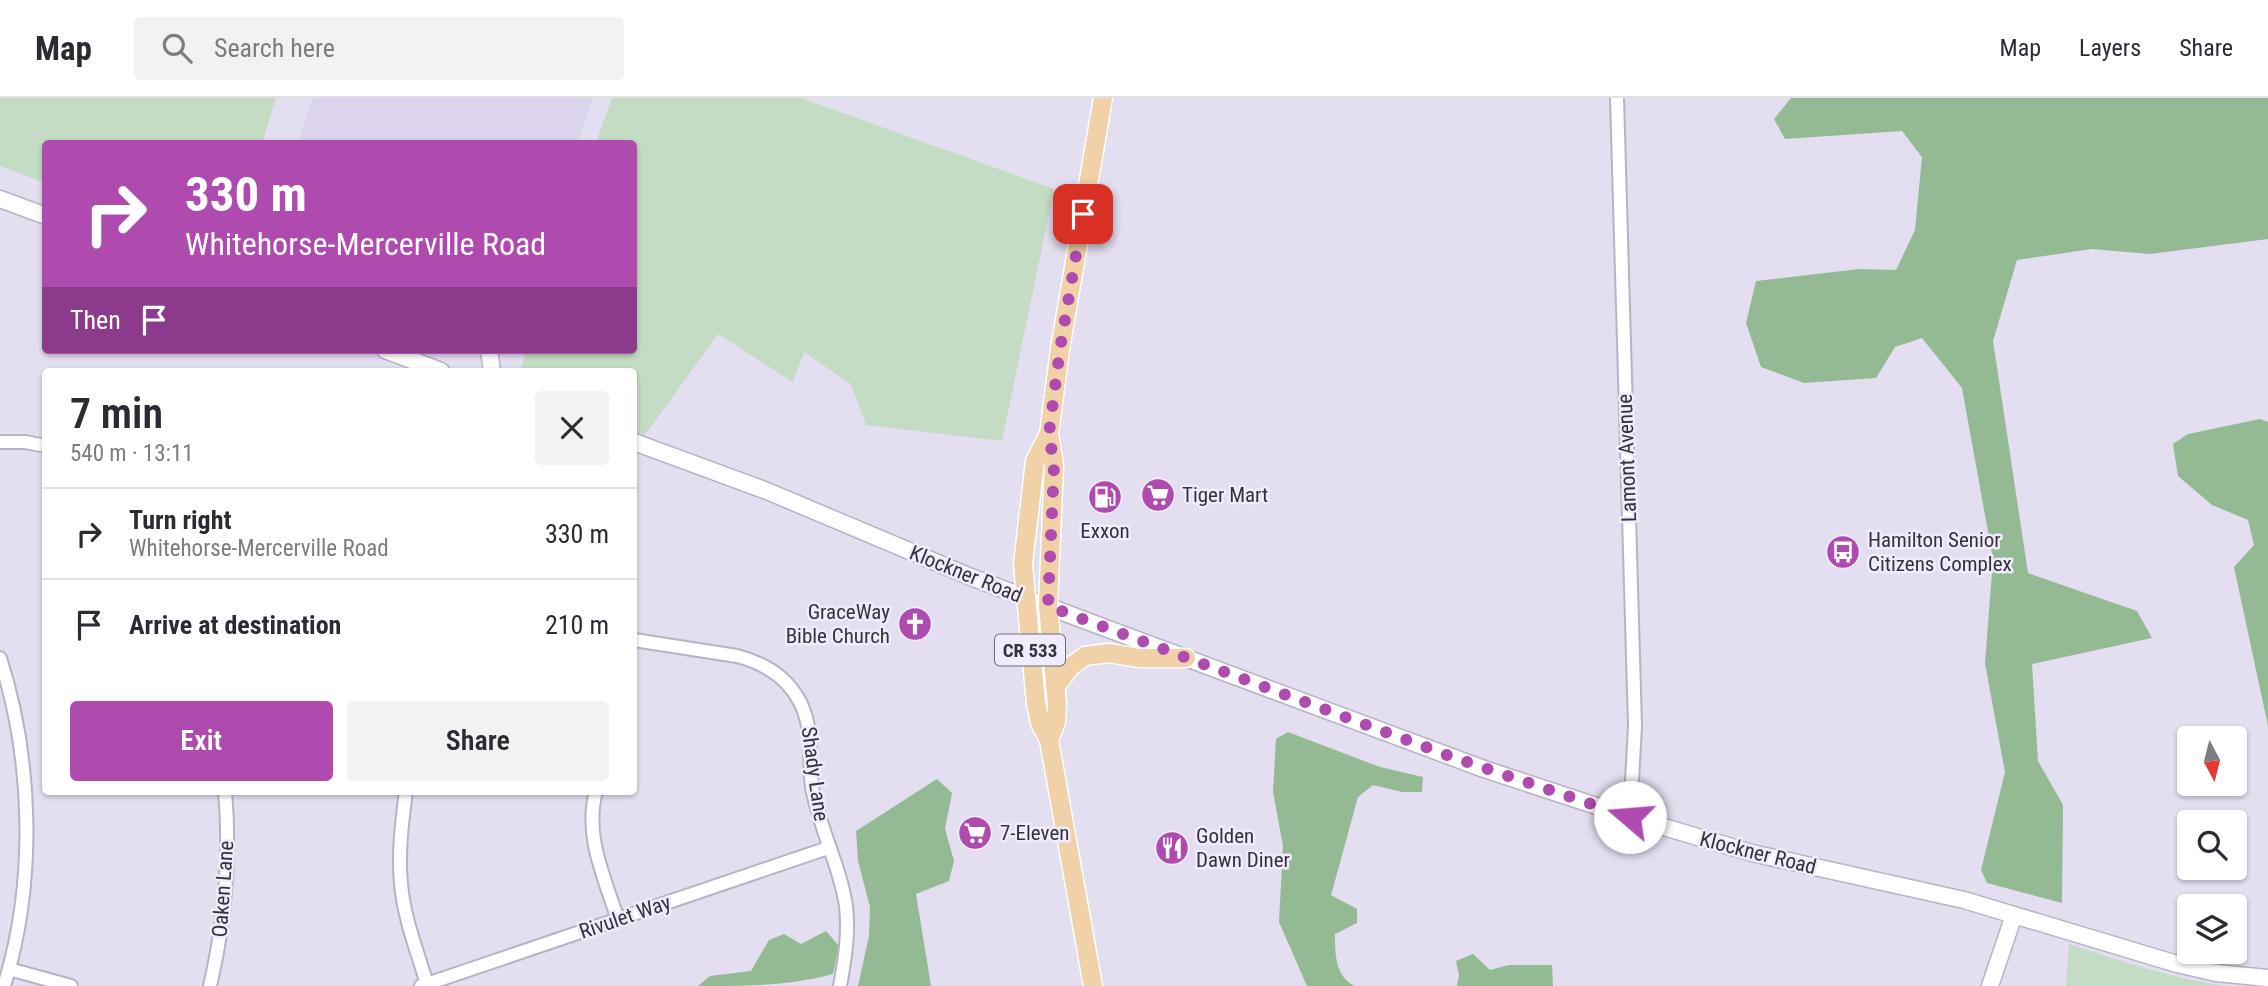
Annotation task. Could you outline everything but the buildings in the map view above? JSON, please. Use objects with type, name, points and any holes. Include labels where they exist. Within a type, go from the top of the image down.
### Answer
[{"type":"main road","name":"CR 533","points":[[1049,740],[1056,722],[1056,696],[1048,606],[1054,466],[1049,433],[1060,349],[1102,98]]},
{"type":"main road","points":[[0,199],[42,215]]},
{"type":"main road","points":[[395,354],[431,368]]},
{"type":"main road","name":"CR 533","points":[[1049,433],[1035,461],[1030,491],[1023,564],[1025,597],[1035,703],[1040,723],[1049,740],[1093,986]]},
{"type":"main road","name":"Klockner Road","points":[[637,443],[767,491],[971,577],[1186,658],[1484,769],[1630,817],[1752,853],[1964,900],[2177,964],[2216,973],[2268,978]]},
{"type":"main road","points":[[1056,696],[1070,667],[1085,656],[1109,653],[1139,658],[1186,658]]},
{"type":"main road","points":[[1990,986],[2014,915]]},
{"type":"street","name":"Lamont Avenue","points":[[1617,98],[1635,726],[1630,817]]},
{"type":"street","points":[[0,442],[42,445]]},
{"type":"street","name":"Shady Lane","points":[[637,640],[754,661],[779,676],[791,688],[807,717],[812,784],[817,810],[840,882],[848,925],[840,986]]},
{"type":"street","points":[[0,658],[20,747],[26,827],[20,906],[4,986]]},
{"type":"street","name":"Oaken Lane","points":[[210,986],[221,934],[227,879],[225,795]]},
{"type":"street","points":[[406,795],[400,839],[401,886],[405,913],[424,985]]},
{"type":"street","points":[[595,795],[591,809],[593,839],[618,919]]},
{"type":"street","name":"Rivulet Way","points":[[424,985],[828,848]]},
{"type":"street","points":[[9,969],[71,986]]},
{"type":"shaded area","points":[[313,98],[593,98],[578,140],[299,140]]},
{"type":"green space","points":[[0,98],[276,98],[263,140],[42,140],[42,182],[0,166]]},
{"type":"green space","points":[[612,98],[801,98],[1054,189],[1002,441],[866,425],[851,384],[804,352],[793,382],[718,334],[637,446],[637,368],[521,368],[525,354],[637,354],[637,140],[597,140]]},
{"type":"green space","points":[[1791,98],[2268,98],[2268,239],[2150,254],[2092,249],[2017,260],[1993,341],[2028,573],[2137,611],[2152,638],[2032,664],[2038,761],[2063,805],[2062,903],[1987,883],[1981,870],[2005,772],[1985,663],[1993,559],[1962,388],[1922,338],[1895,347],[1876,378],[1804,383],[1761,367],[1746,323],[1756,281],[1859,269],[1896,270],[1915,230],[1922,157],[1902,131],[1785,139],[1774,119]]},
{"type":"green space","points":[[2260,419],[2268,422],[2268,726],[2234,567],[2254,545],[2248,520],[2212,505],[2178,476],[2173,444],[2188,434]]},
{"type":"green space","points":[[1288,732],[1380,767],[1423,777],[1422,792],[1402,792],[1373,785],[1358,797],[1331,895],[1357,909],[1357,923],[1335,934],[1340,971],[1348,982],[1355,986],[1307,986],[1279,922],[1283,846],[1273,792],[1276,739]]},
{"type":"green space","points":[[937,779],[952,793],[945,829],[954,861],[949,881],[916,894],[931,986],[858,986],[869,936],[870,907],[858,861],[856,831]]},
{"type":"green space","points":[[826,931],[839,946],[833,974],[783,983],[698,986],[710,976],[751,971],[769,940],[784,934],[801,944]]},
{"type":"green space","points":[[2069,944],[2167,974],[2228,986],[2066,986]]},
{"type":"green space","points":[[1473,954],[1490,970],[1509,965],[1552,965],[1553,986],[1457,986],[1459,975],[1456,961]]},
{"type":"place","name":"Tiger Mart","points":[[1158,495]]},
{"type":"place","name":"Exxon","points":[[1105,497]]},
{"type":"place","name":"Hamilton Senior Citizens Complex","points":[[1843,552]]},
{"type":"place","name":"GraceWay Bible Church","points":[[915,624]]},
{"type":"place","name":"7-Eleven","points":[[975,833]]},
{"type":"place","name":"Golden Dawn Diner","points":[[1172,848]]},
{"type":"route","points":[[1083,214],[1049,433],[1054,466],[1048,606],[1484,769],[1630,817]]}]
